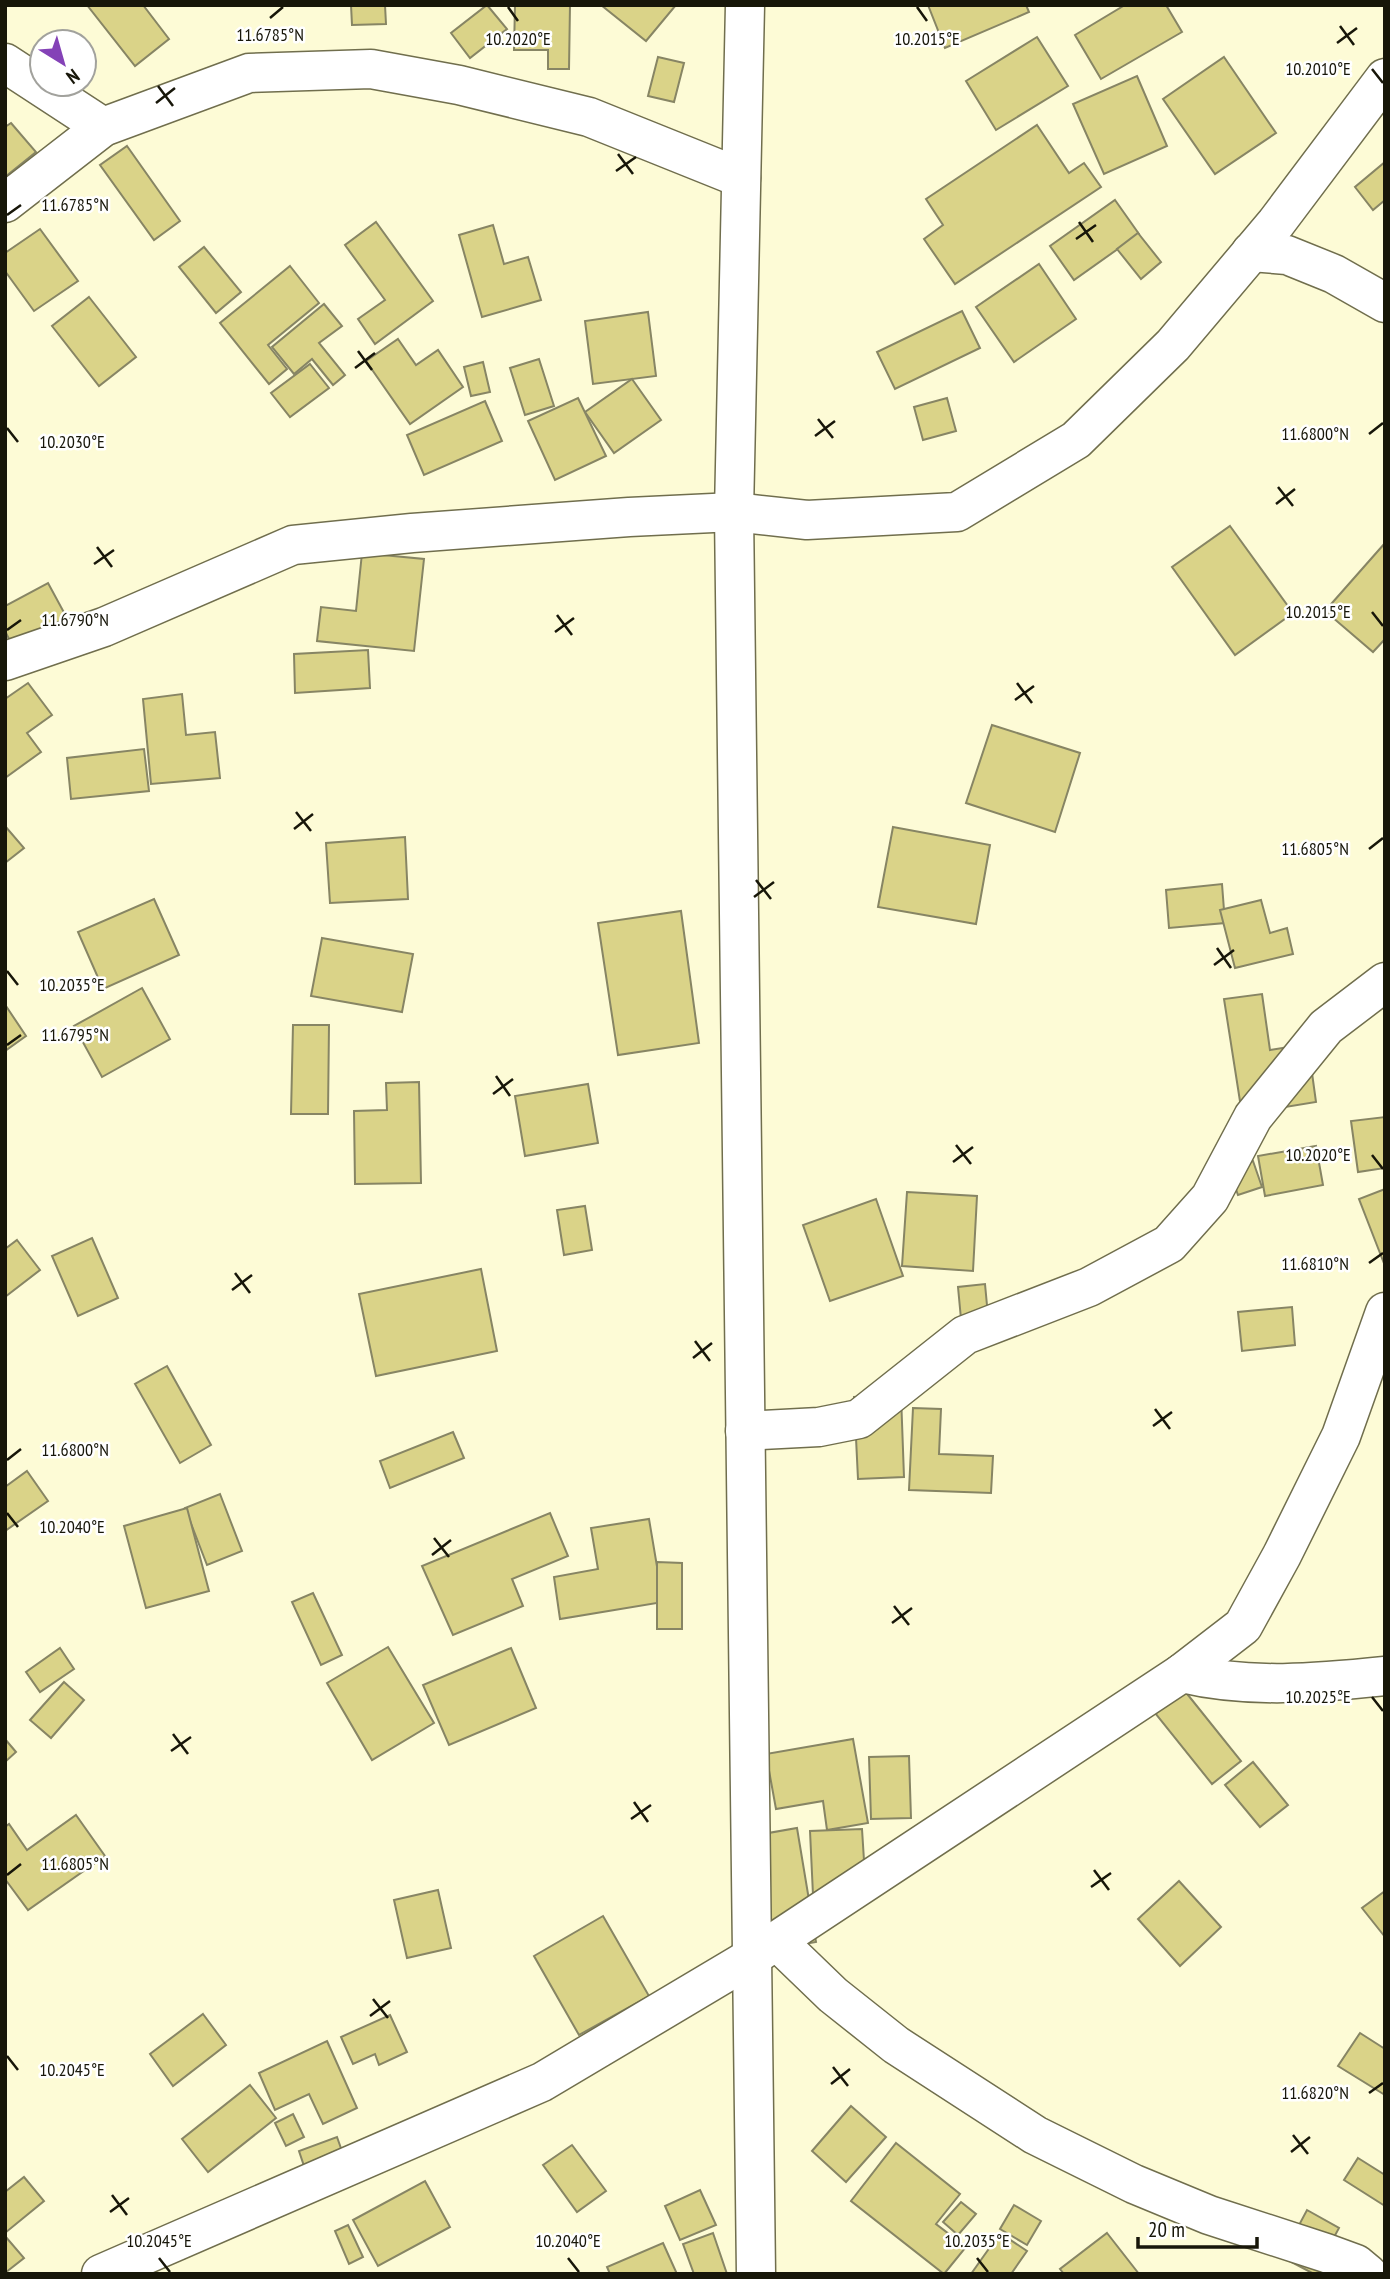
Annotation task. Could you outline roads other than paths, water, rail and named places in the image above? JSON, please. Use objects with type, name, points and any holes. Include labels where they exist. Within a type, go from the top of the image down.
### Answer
[{"type":"street","points":[[745,5],[734,512],[745,1432],[764,1949],[757,2274]]},
{"type":"street","points":[[5,63],[103,127]]},
{"type":"street","points":[[5,203],[103,127],[249,73],[371,69],[459,85],[589,117],[741,178]]},
{"type":"street","points":[[5,662],[104,628],[293,545],[425,532],[734,512],[807,520],[957,512],[1076,440],[1173,345],[1276,223],[1385,78]]},
{"type":"street","points":[[1251,252],[1287,255],[1334,274],[1385,303]]},
{"type":"street","points":[[745,1432],[820,1427],[859,1419],[965,1335],[1089,1287],[1168,1244],[1210,1198],[1253,1117],[1326,1027],[1385,982]]},
{"type":"street","points":[[101,2274],[542,2082],[764,1949],[1182,1673],[1242,1626],[1283,1555],[1341,1436],[1385,1312]]},
{"type":"street","points":[[1182,1673],[1212,1680],[1309,1684],[1385,1676]]},
{"type":"street","points":[[764,1949],[833,1995],[896,2045],[1035,2135],[1134,2185],[1209,2215],[1356,2264],[1368,2274]]}]
